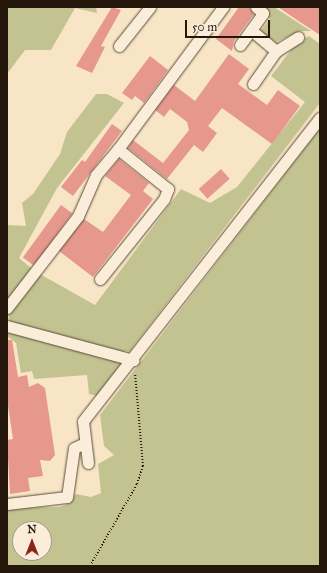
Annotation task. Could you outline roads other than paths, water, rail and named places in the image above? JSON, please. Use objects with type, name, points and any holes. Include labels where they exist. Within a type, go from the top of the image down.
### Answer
[{"type":"street","points":[[119,46],[150,7]]},
{"type":"street","points":[[7,308],[78,216],[96,176],[118,149],[224,7]]},
{"type":"street","points":[[240,45],[263,13],[256,7]]},
{"type":"street","points":[[251,30],[276,51]]},
{"type":"street","points":[[253,84],[276,51],[298,37]]},
{"type":"street","points":[[88,463],[83,421],[133,360],[320,118]]},
{"type":"street","points":[[100,279],[164,199],[168,188],[118,149]]},
{"type":"street","points":[[7,326],[133,360]]},
{"type":"street","points":[[7,504],[67,497],[74,448],[85,443]]}]
